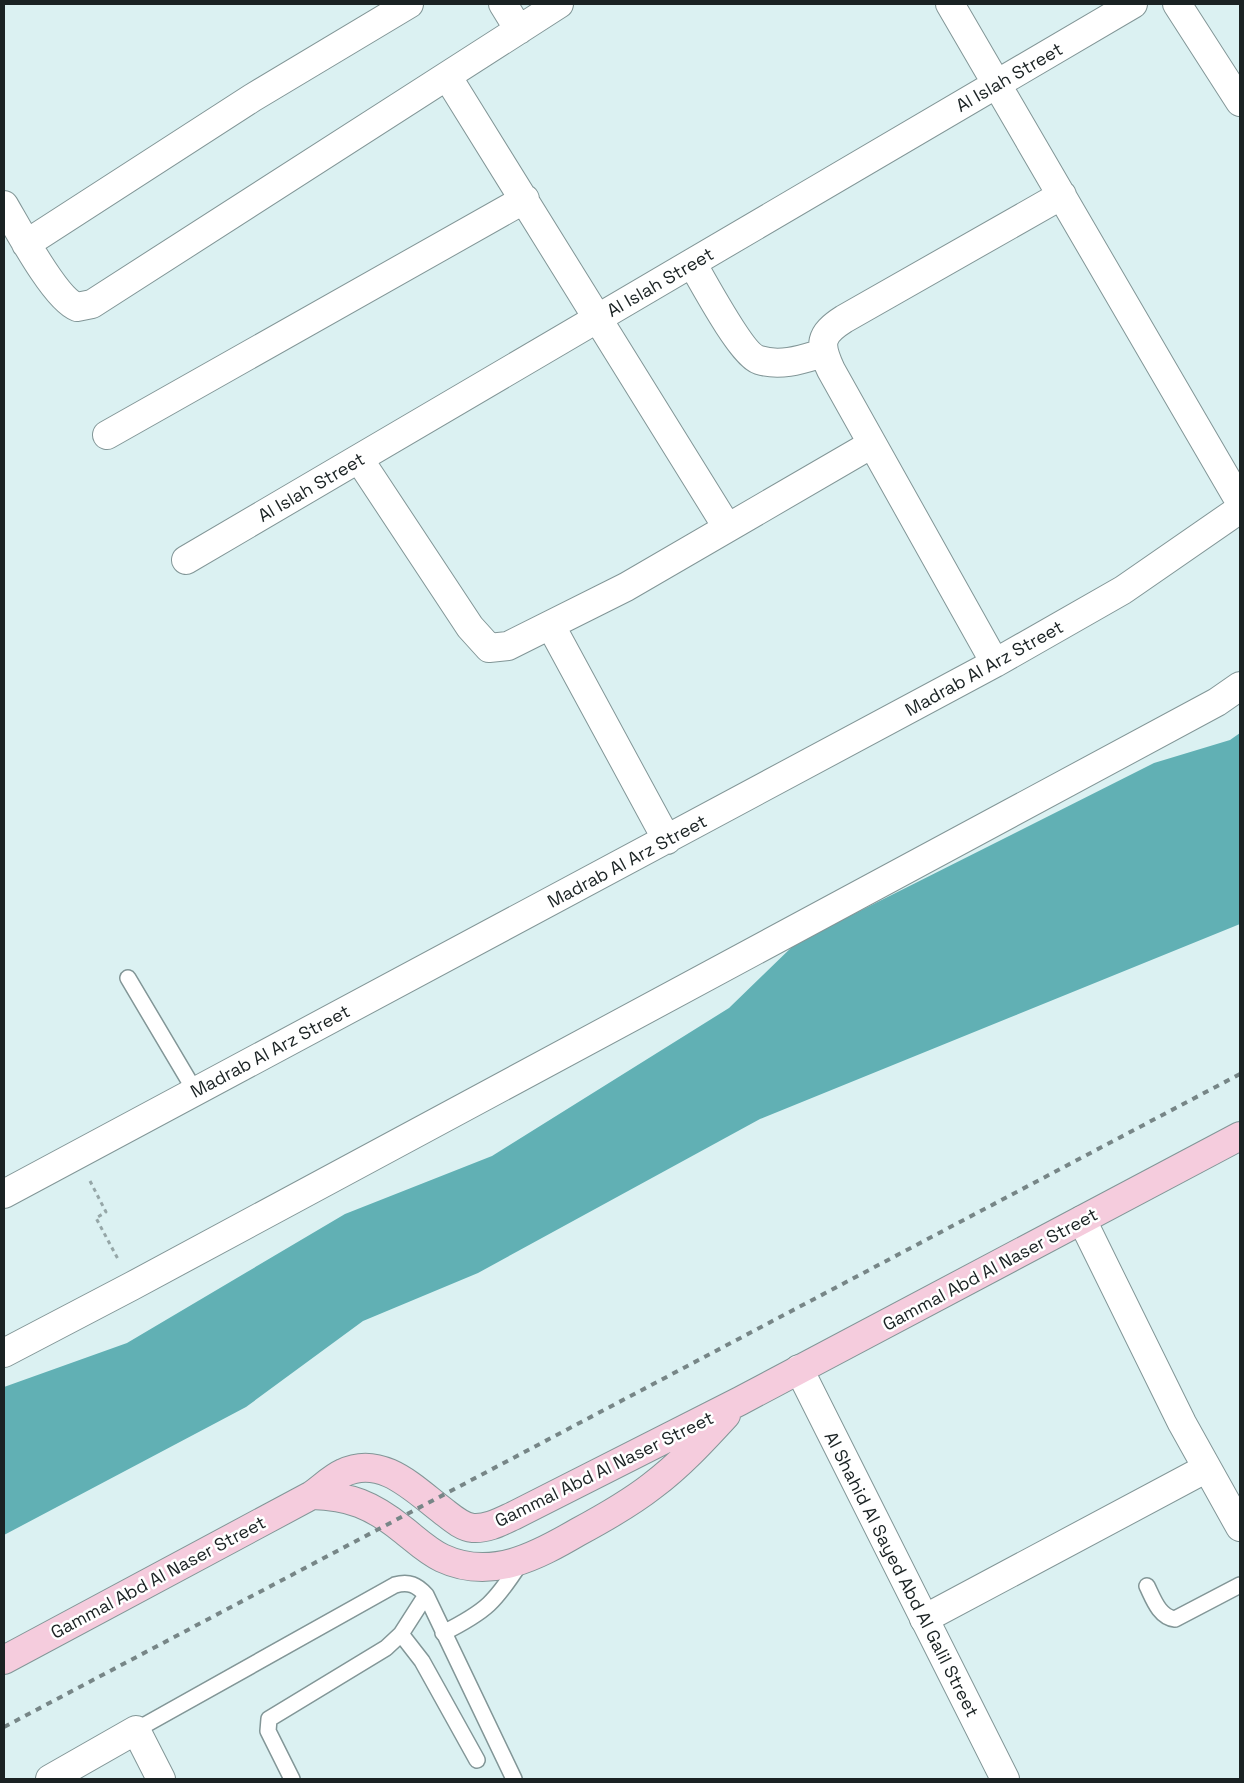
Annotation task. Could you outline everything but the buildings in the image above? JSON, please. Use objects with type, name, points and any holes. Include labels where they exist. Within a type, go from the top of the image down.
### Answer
[{"type":"main road","name":"Gammal Abd Al Naser Street","points":[[4,1660],[312,1495],[343,1473],[360,1468],[377,1468],[393,1474],[458,1522],[472,1528],[490,1526],[740,1401],[1240,1136]]},
{"type":"main road","name":"Gammal Abd Al Naser Street","points":[[312,1495],[338,1496],[361,1503],[392,1521],[424,1547],[443,1558],[465,1564],[493,1567],[522,1562],[548,1550],[617,1510],[653,1486],[693,1450],[740,1401]]},
{"type":"street","points":[[26,244],[252,98],[409,4]]},
{"type":"street","points":[[503,4],[519,30]]},
{"type":"street","points":[[4,205],[26,244],[64,298],[77,307],[92,304],[559,4]]},
{"type":"street","points":[[950,4],[1240,502]]},
{"type":"street","name":"Al Islah Street","points":[[186,560],[1133,4]]},
{"type":"street","points":[[1177,4],[1240,102]]},
{"type":"street","points":[[447,76],[727,527]]},
{"type":"street","points":[[995,663],[823,353],[823,338],[830,328],[1062,196]]},
{"type":"street","points":[[107,435],[525,199]]},
{"type":"street","points":[[692,263],[734,333],[757,360],[772,363],[795,362],[823,353]]},
{"type":"street","points":[[359,459],[470,627],[489,648],[498,648],[508,646],[551,626],[626,587],[872,444]]},
{"type":"street","name":"Madrab Al Arz Street","points":[[4,1194],[995,663],[1124,590],[1240,509]]},
{"type":"street","points":[[551,626],[667,840]]},
{"type":"street","points":[[4,1353],[132,1286],[1208,706],[1240,686]]},
{"type":"street","points":[[1082,1220],[1207,1468],[1237,1512]]},
{"type":"street","name":"Al Shahid Al Sayed Abd Al Galil Street","points":[[799,1369],[1004,1779]]},
{"type":"street","points":[[924,1619],[1207,1468]]},
{"type":"street","points":[[50,1779],[78,1772],[136,1730],[162,1779]]},
{"type":"lane","points":[[128,978],[195,1091]]},
{"type":"lane","points":[[444,1633],[473,1618],[489,1606],[522,1562]]},
{"type":"lane","points":[[136,1730],[395,1585],[412,1584],[426,1595],[514,1779]]},
{"type":"lane","points":[[1147,1586],[1160,1611],[1169,1618],[1175,1618],[1240,1585]]},
{"type":"lane","points":[[292,1779],[268,1731],[269,1719],[370,1660],[401,1634],[426,1595]]},
{"type":"lane","points":[[401,1634],[422,1661],[477,1760]]},
{"type":"path","points":[[91,1183],[106,1212],[96,1218],[132,1286]]},
{"type":"water","points":[[1240,733],[1240,924],[760,1119],[478,1273],[363,1321],[246,1407],[4,1535],[4,1387],[127,1343],[345,1214],[492,1156],[729,1008],[796,943],[1154,763],[1230,740]]},
{"type":"railway","points":[[4,1727],[1240,1074]]}]
